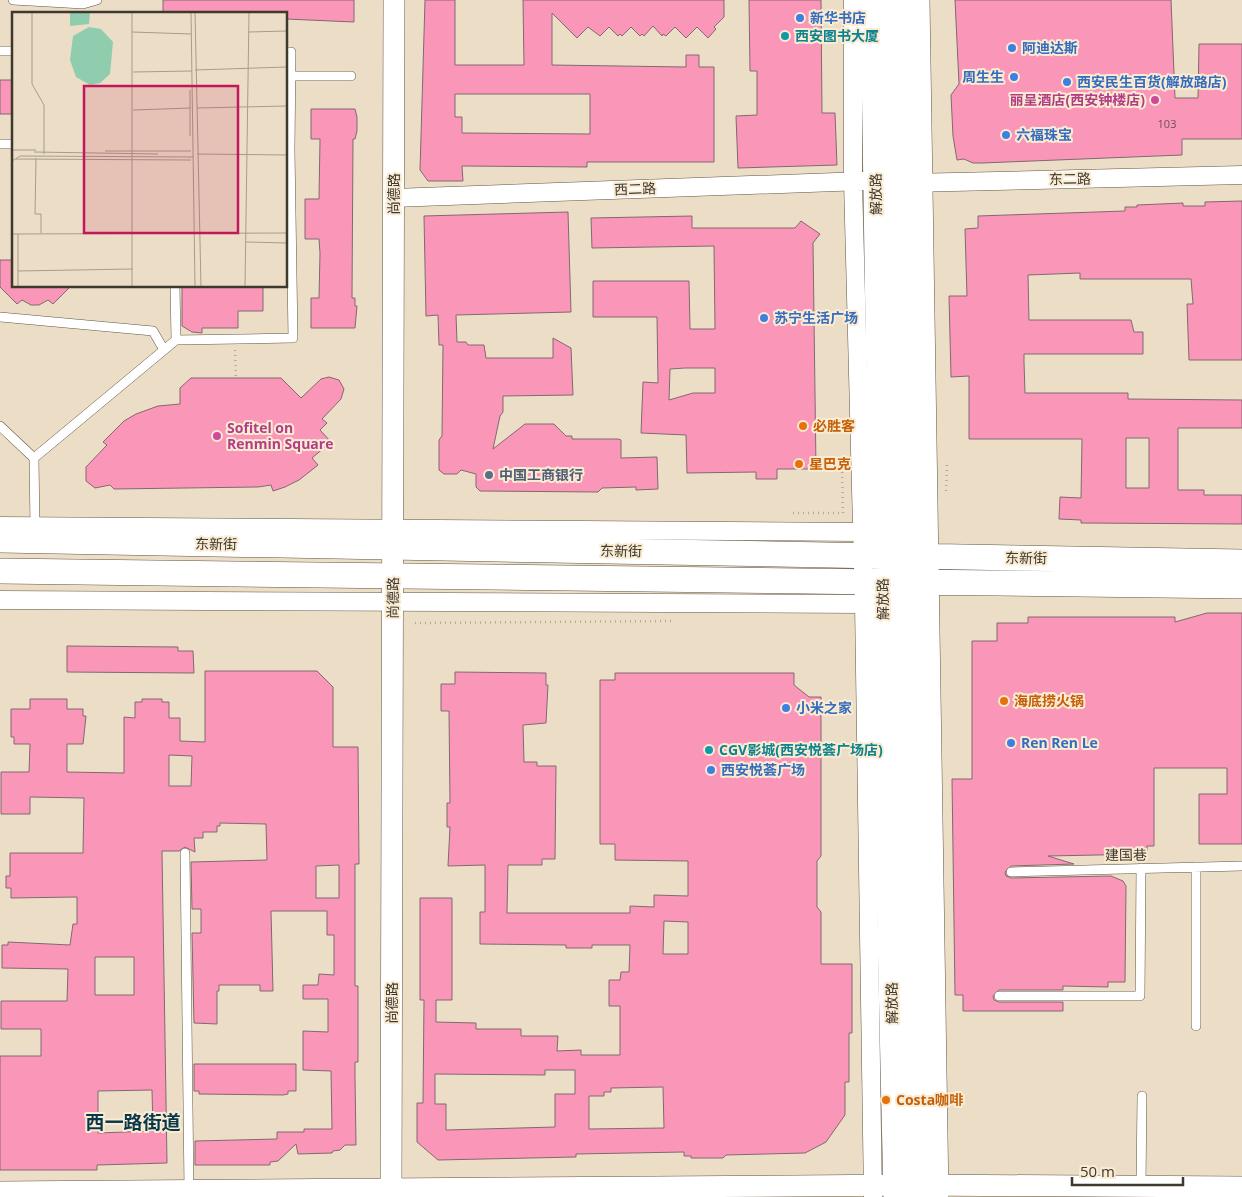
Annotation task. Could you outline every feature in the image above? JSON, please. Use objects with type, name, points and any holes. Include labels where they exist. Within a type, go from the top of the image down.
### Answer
[{"type":"main road","name":"解放路","points":[[873,0],[886,182]]},
{"type":"main road","name":"解放路","points":[[898,0],[886,182],[887,551],[905,1191]]},
{"type":"main road","points":[[905,1191],[887,551],[886,182],[917,0]]},
{"type":"main road","name":"东新街","points":[[0,540],[35,533],[394,537],[1242,562]]},
{"type":"main road","name":"东新街","points":[[0,571],[393,576],[888,586],[1242,586]]},
{"type":"street","name":"尚德路","points":[[391,1192],[394,0]]},
{"type":"street","points":[[853,0],[886,182]]},
{"type":"street","name":"东二路","points":[[886,182],[1242,175]]},
{"type":"street","name":"西二路","points":[[394,198],[886,182]]},
{"type":"street","points":[[0,526],[35,533]]},
{"type":"street","points":[[0,600],[393,602],[888,586]]},
{"type":"street","points":[[0,1192],[189,1190],[391,1192],[905,1191],[1242,1187]]},
{"type":"lane","points":[[13,0],[83,4],[97,0]]},
{"type":"lane","points":[[34,458],[176,340],[293,338],[288,150],[291,52],[288,52]]},
{"type":"lane","points":[[290,76],[351,76]]},
{"type":"lane","points":[[175,288],[176,340]]},
{"type":"lane","points":[[0,317],[153,331],[164,350]]},
{"type":"lane","points":[[0,426],[34,458],[35,533]]},
{"type":"lane","points":[[185,854],[189,1190]]},
{"type":"lane","name":"建国巷","points":[[1011,872],[1242,866]]},
{"type":"lane","points":[[1196,867],[1196,1026]]},
{"type":"lane","points":[[998,996],[1140,996],[1141,868]]},
{"type":"lane","points":[[1141,1187],[1142,1096]]},
{"type":"path","points":[[234,339],[236,378]]},
{"type":"path","points":[[946,493],[947,464]]},
{"type":"path","points":[[793,513],[843,513],[842,468]]},
{"type":"path","points":[[415,623],[681,621]]},
{"type":"building","points":[[163,0],[354,0],[354,22],[288,19],[288,12],[163,12]]},
{"type":"building","points":[[425,0],[455,0],[455,65],[524,65],[523,0],[724,0],[724,17],[714,27],[716,29],[708,38],[697,27],[686,38],[675,27],[666,36],[663,34],[662,36],[653,26],[644,36],[642,34],[640,36],[631,27],[622,36],[620,34],[618,36],[609,27],[600,36],[588,27],[577,38],[552,13],[552,65],[686,67],[686,55],[699,55],[699,67],[714,67],[714,162],[587,162],[587,167],[462,166],[463,181],[428,181],[420,170]],"holes":[[[455,94],[590,94],[590,134],[462,133],[462,117],[455,117]]]},
{"type":"building","points":[[749,0],[821,0],[822,113],[835,113],[837,165],[738,168],[736,116],[757,115],[757,71],[750,71]]},
{"type":"building","name":"西安民生百货(解放路店)","points":[[955,0],[1171,0],[1175,98],[1198,98],[1199,44],[1242,44],[1242,139],[1182,139],[1182,155],[982,163],[973,163],[964,159],[957,160],[953,136],[951,95],[959,84]]},
{"type":"building","points":[[0,80],[12,80],[12,114],[0,114]]},
{"type":"building","points":[[311,109],[355,109],[357,117],[357,131],[355,139],[353,139],[352,298],[355,298],[355,306],[357,306],[355,328],[311,328],[311,298],[319,298],[320,253],[319,239],[305,239],[305,199],[319,199],[320,139],[311,139]]},
{"type":"building","points":[[1242,201],[1242,360],[1189,360],[1187,304],[1193,304],[1191,279],[1080,279],[1080,273],[1028,275],[1029,320],[1131,320],[1134,332],[1143,332],[1143,354],[1024,354],[1025,393],[1128,393],[1128,399],[1242,400],[1242,428],[1178,428],[1178,490],[1204,490],[1204,495],[1242,495],[1242,524],[1081,523],[1081,520],[1059,519],[1060,497],[1081,498],[1082,439],[969,439],[969,376],[951,377],[949,296],[967,296],[965,229],[978,228],[978,216],[1125,211],[1125,207],[1137,207],[1137,205],[1183,203],[1183,206],[1205,206],[1205,202]],"holes":[[[1126,438],[1149,438],[1149,488],[1126,488]]]},
{"type":"building","points":[[568,212],[571,312],[456,315],[457,342],[466,342],[468,345],[484,345],[486,358],[553,358],[553,338],[571,348],[573,395],[503,396],[503,412],[500,416],[493,449],[525,424],[554,424],[566,436],[572,436],[572,439],[618,439],[621,440],[621,458],[657,457],[658,489],[636,490],[636,487],[602,488],[598,492],[480,491],[476,487],[476,474],[461,470],[457,474],[444,474],[439,470],[439,440],[442,436],[443,345],[439,345],[438,315],[426,316],[424,216]]},
{"type":"building","name":"苏宁生活广场","points":[[692,216],[692,228],[795,228],[801,221],[820,234],[813,243],[816,469],[777,469],[777,479],[756,479],[756,472],[687,473],[686,435],[641,433],[643,382],[658,383],[657,317],[593,317],[593,281],[689,281],[690,329],[715,329],[714,246],[592,248],[591,218]],"holes":[[[715,368],[715,393],[693,393],[669,400],[670,369]]]},
{"type":"building","points":[[0,260],[12,260],[12,288],[69,288],[53,304],[48,300],[39,305],[31,305],[22,300],[17,304],[0,287]]},
{"type":"building","points":[[182,288],[263,288],[263,311],[238,311],[238,328],[202,328],[202,333],[192,332],[182,326]]},
{"type":"building","name":"Sofitel on Renmin Square","points":[[329,377],[339,380],[344,389],[341,399],[322,419],[327,423],[320,430],[331,442],[312,458],[318,465],[299,480],[285,487],[273,491],[271,485],[258,487],[114,489],[110,485],[95,488],[86,481],[86,467],[107,445],[103,442],[124,421],[136,414],[158,406],[180,404],[180,388],[191,378],[281,378],[301,398],[321,379]]},
{"type":"building","points":[[1207,613],[1242,613],[1242,844],[1199,844],[1199,794],[1227,794],[1227,768],[1154,768],[1154,846],[1147,846],[1147,854],[1048,856],[1074,864],[1011,866],[1005,872],[1006,876],[1011,878],[1111,876],[1123,881],[1126,886],[1125,982],[1108,982],[1108,987],[1063,986],[1063,990],[999,990],[993,996],[994,1000],[999,1002],[1063,1002],[1063,1011],[963,1011],[963,995],[955,995],[952,779],[972,779],[972,641],[997,641],[997,623],[1028,623],[1028,617],[1175,617],[1175,622]]},
{"type":"building","points":[[67,646],[178,647],[178,651],[193,651],[194,673],[67,672]]},
{"type":"building","points":[[205,671],[317,671],[333,687],[333,747],[358,747],[359,864],[355,864],[355,986],[358,986],[358,1062],[355,1062],[356,1145],[345,1145],[340,1150],[333,1151],[332,1153],[298,1154],[296,1144],[278,1161],[270,1162],[270,1165],[195,1165],[195,1141],[277,1139],[277,1132],[304,1132],[304,1129],[332,1129],[331,1071],[303,1070],[303,1031],[328,1032],[328,999],[303,999],[303,985],[318,985],[319,974],[334,975],[334,935],[327,935],[327,911],[271,911],[273,991],[260,991],[260,985],[219,985],[219,991],[217,991],[217,1024],[194,1023],[192,933],[201,933],[201,909],[192,909],[191,862],[267,860],[266,824],[220,823],[220,826],[217,826],[217,832],[203,832],[203,838],[194,838],[195,852],[185,847],[179,851],[162,851],[167,1163],[97,1165],[97,1170],[0,1170],[0,1056],[41,1056],[41,1029],[1,1029],[1,1001],[67,1001],[68,969],[2,968],[2,945],[8,945],[8,942],[70,945],[73,924],[77,924],[77,897],[11,898],[11,888],[6,888],[6,876],[10,876],[10,853],[83,853],[84,798],[30,797],[30,814],[1,814],[1,772],[29,772],[30,744],[14,744],[14,737],[11,737],[11,709],[30,709],[30,699],[67,699],[67,709],[83,709],[83,716],[86,716],[83,744],[67,744],[67,772],[124,773],[124,717],[135,718],[135,702],[142,702],[142,699],[162,699],[162,702],[169,702],[169,718],[180,718],[180,741],[205,742]],"holes":[[[169,755],[192,756],[191,786],[169,786]],[[339,865],[339,898],[316,898],[316,866]],[[95,957],[134,957],[134,995],[95,995]],[[152,1090],[153,1131],[98,1133],[98,1091]]]},
{"type":"building","points":[[455,672],[546,673],[546,685],[548,685],[546,723],[523,725],[524,762],[537,762],[537,766],[556,766],[555,859],[542,859],[542,865],[508,865],[507,913],[630,913],[630,906],[654,907],[654,895],[688,896],[688,861],[615,860],[615,844],[600,844],[600,680],[615,680],[615,673],[794,673],[794,685],[809,697],[821,697],[821,856],[817,861],[817,907],[821,912],[821,964],[852,964],[852,1033],[849,1033],[849,1082],[845,1082],[845,1115],[826,1142],[805,1153],[726,1155],[723,1158],[691,1158],[691,1156],[684,1156],[684,1152],[576,1154],[576,1157],[438,1160],[417,1142],[417,1103],[423,1103],[424,1000],[420,1000],[420,898],[452,898],[452,1000],[436,1000],[436,1022],[476,1023],[476,1029],[521,1029],[521,1036],[558,1036],[557,1051],[581,1050],[581,1055],[620,1055],[620,1006],[609,1006],[609,980],[620,980],[621,972],[629,972],[630,945],[592,945],[592,948],[566,948],[566,945],[480,944],[480,912],[485,912],[485,865],[448,866],[450,827],[447,827],[447,803],[450,803],[449,711],[441,711],[441,684],[455,684]],"holes":[[[664,921],[688,922],[688,954],[663,954]],[[545,1070],[575,1070],[575,1094],[555,1094],[555,1127],[446,1130],[446,1104],[435,1104],[435,1074],[545,1075]],[[663,1087],[664,1128],[589,1129],[589,1096],[604,1096],[604,1092],[611,1092],[611,1088]]]},
{"type":"building","points":[[194,1064],[296,1064],[296,1091],[288,1091],[288,1094],[283,1095],[199,1094],[199,1091],[194,1091]]},
{"type":"place","name":"新华书店","points":[[800,18]]},
{"type":"place","name":"西安图书大厦","points":[[785,36]]},
{"type":"place","name":"阿迪达斯","points":[[1012,48]]},
{"type":"place","name":"周生生","points":[[1014,77]]},
{"type":"place","name":"西安民生百货(解放路店)","points":[[1067,82]]},
{"type":"place","name":"丽呈酒店(西安钟楼店)","points":[[1155,100]]},
{"type":"place","name":"六福珠宝","points":[[1006,135]]},
{"type":"place","name":"苏宁生活广场","points":[[764,318]]},
{"type":"place","name":"必胜客","points":[[803,426]]},
{"type":"place","name":"Sofitel on Renmin Square","points":[[217,436]]},
{"type":"place","name":"星巴克","points":[[799,464]]},
{"type":"place","name":"中国工商银行","points":[[489,475]]},
{"type":"place","name":"海底捞火锅","points":[[1004,701]]},
{"type":"place","name":"小米之家","points":[[786,708]]},
{"type":"place","name":"Ren Ren Le","points":[[1011,743]]},
{"type":"place","name":"CGV影城(西安悦荟广场店)","points":[[709,750]]},
{"type":"place","name":"西安悦荟广场","points":[[711,770]]},
{"type":"place","name":"Costa咖啡","points":[[886,1100]]},
{"type":"district","name":"西一路街道","points":[[133,1122]]}]
